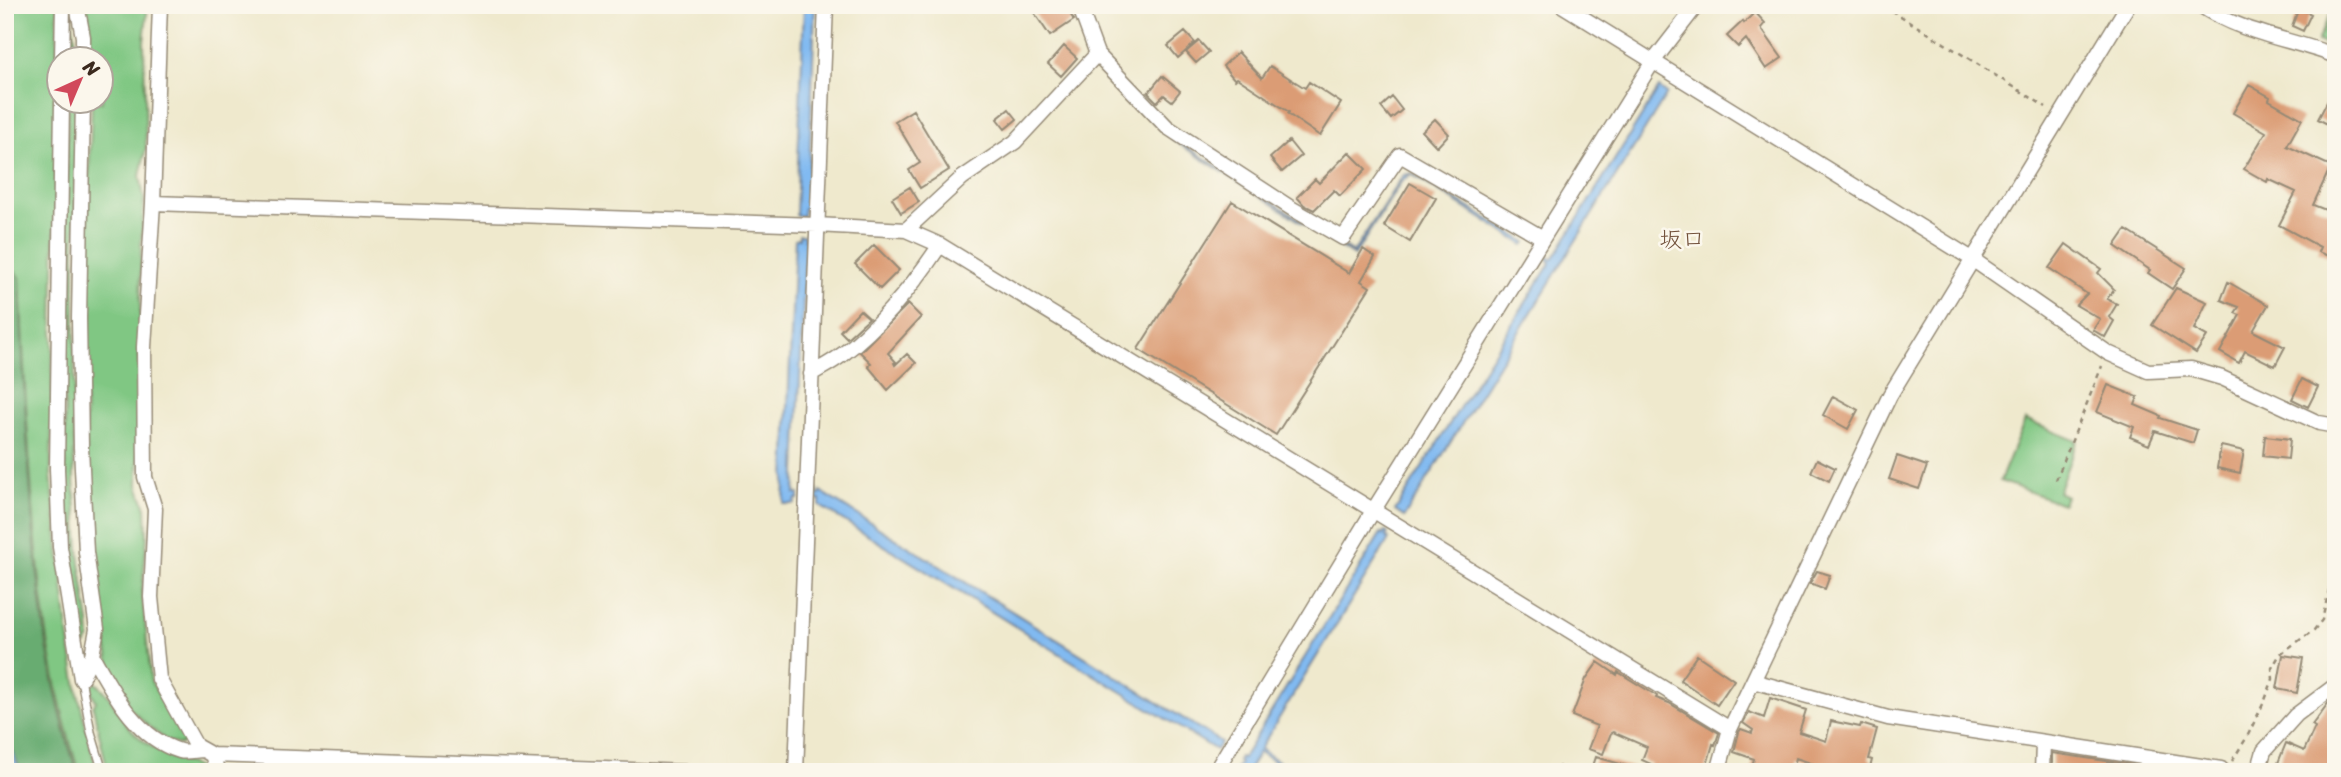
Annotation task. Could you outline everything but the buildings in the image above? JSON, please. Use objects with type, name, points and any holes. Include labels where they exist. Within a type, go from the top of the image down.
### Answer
[{"type":"street","points":[[62,46],[63,5]]},
{"type":"street","points":[[77,5],[83,46]]},
{"type":"street","points":[[160,5],[153,203],[144,347],[145,477],[155,509],[151,597],[159,679],[196,746],[207,752],[218,772]]},
{"type":"street","points":[[796,772],[826,5]]},
{"type":"street","points":[[1079,5],[1097,54],[1167,127],[1291,208],[1343,238],[1400,155],[1544,238]]},
{"type":"street","points":[[1562,5],[1972,259],[2108,354],[2148,371],[2190,369],[2222,378],[2319,423],[2336,426]]},
{"type":"street","points":[[1215,772],[1373,511],[1652,63],[1697,5]]},
{"type":"street","points":[[1718,772],[1730,729],[1890,395],[2128,5]]},
{"type":"street","points":[[2200,5],[2212,14],[2243,27],[2336,56]]},
{"type":"street","points":[[906,230],[962,178],[1015,142],[1097,54]]},
{"type":"street","points":[[62,116],[57,469],[60,547],[80,679]]},
{"type":"street","points":[[80,679],[92,655],[97,629],[86,552],[81,447],[79,318],[83,116]]},
{"type":"street","points":[[153,203],[906,230],[940,245],[1730,729]]},
{"type":"street","points":[[811,374],[842,355],[865,334],[921,273],[940,245]]},
{"type":"street","points":[[92,655],[113,693],[134,720],[155,739],[182,752],[687,772]]},
{"type":"street","points":[[1753,681],[1888,718],[2221,769]]},
{"type":"street","points":[[2258,772],[2264,751],[2296,715],[2336,685]]},
{"type":"street","points":[[2042,772],[2043,743]]},
{"type":"lane","points":[[80,679],[103,772]]},
{"type":"path","points":[[1883,5],[2060,116]]},
{"type":"path","points":[[2056,480],[2108,354]]},
{"type":"path","points":[[2221,769],[2231,762],[2247,737],[2265,700],[2273,679],[2272,668],[2280,654],[2314,630],[2322,620],[2336,561]]},
{"type":"path","points":[[1558,766],[1567,772]]},
{"type":"green space","points":[[5,5],[58,5],[57,46],[46,46],[46,116],[56,116],[51,474],[69,639],[78,694],[97,772],[79,772],[54,674],[39,573],[33,506],[20,277],[5,263]]},
{"type":"green space","points":[[84,5],[148,5],[144,42],[146,148],[140,176],[144,198],[138,485],[146,508],[147,537],[142,592],[151,681],[184,739],[184,743],[179,745],[167,741],[147,725],[123,701],[112,680],[93,561],[85,480],[87,226],[91,116],[116,116],[116,46],[88,46]]},
{"type":"green space","points":[[2336,5],[2336,47],[2317,42]]},
{"type":"green space","points":[[70,12],[75,46],[69,46]]},
{"type":"green space","points":[[68,116],[76,116],[74,480],[80,562],[89,623],[90,638],[86,645],[78,635],[65,549]]},
{"type":"green space","points":[[5,263],[20,277],[26,423],[38,577],[52,676],[77,772],[21,772],[5,734]]},
{"type":"green space","points":[[2025,420],[2077,441],[2058,492],[2066,496],[2063,504],[2000,481]]},
{"type":"green space","points":[[92,681],[104,690],[124,721],[146,743],[166,755],[210,772],[108,772],[93,707],[96,701],[90,689]]},
{"type":"water","points":[[804,5],[815,5],[808,203],[811,204],[811,213],[807,213],[807,208],[804,208],[803,216],[796,215]]},
{"type":"water","points":[[1099,65],[1178,141],[1353,253],[1399,181],[1404,175],[1412,173],[1526,242],[1524,245],[1411,174],[1401,182],[1354,256],[1176,142],[1097,67]]},
{"type":"water","points":[[1659,88],[1667,94],[1404,517],[1395,511],[1551,262],[1548,256],[1553,259]]},
{"type":"water","points":[[799,235],[804,235],[806,239],[795,494],[799,494],[799,499],[796,499],[795,504],[784,504],[795,239],[799,238]]},
{"type":"water","points":[[814,490],[817,490],[817,495],[821,492],[1221,742],[1216,750],[820,506],[820,500],[814,500]]},
{"type":"water","points":[[1381,533],[1383,535],[1388,533],[1386,537],[1389,539],[1260,749],[1295,772],[1290,772],[1259,752],[1247,772],[1235,772],[1240,757],[1243,758]]},
{"type":"water","points":[[5,734],[21,772],[5,772]]},
{"type":"district","name":"坂口","points":[[1682,239]]}]
